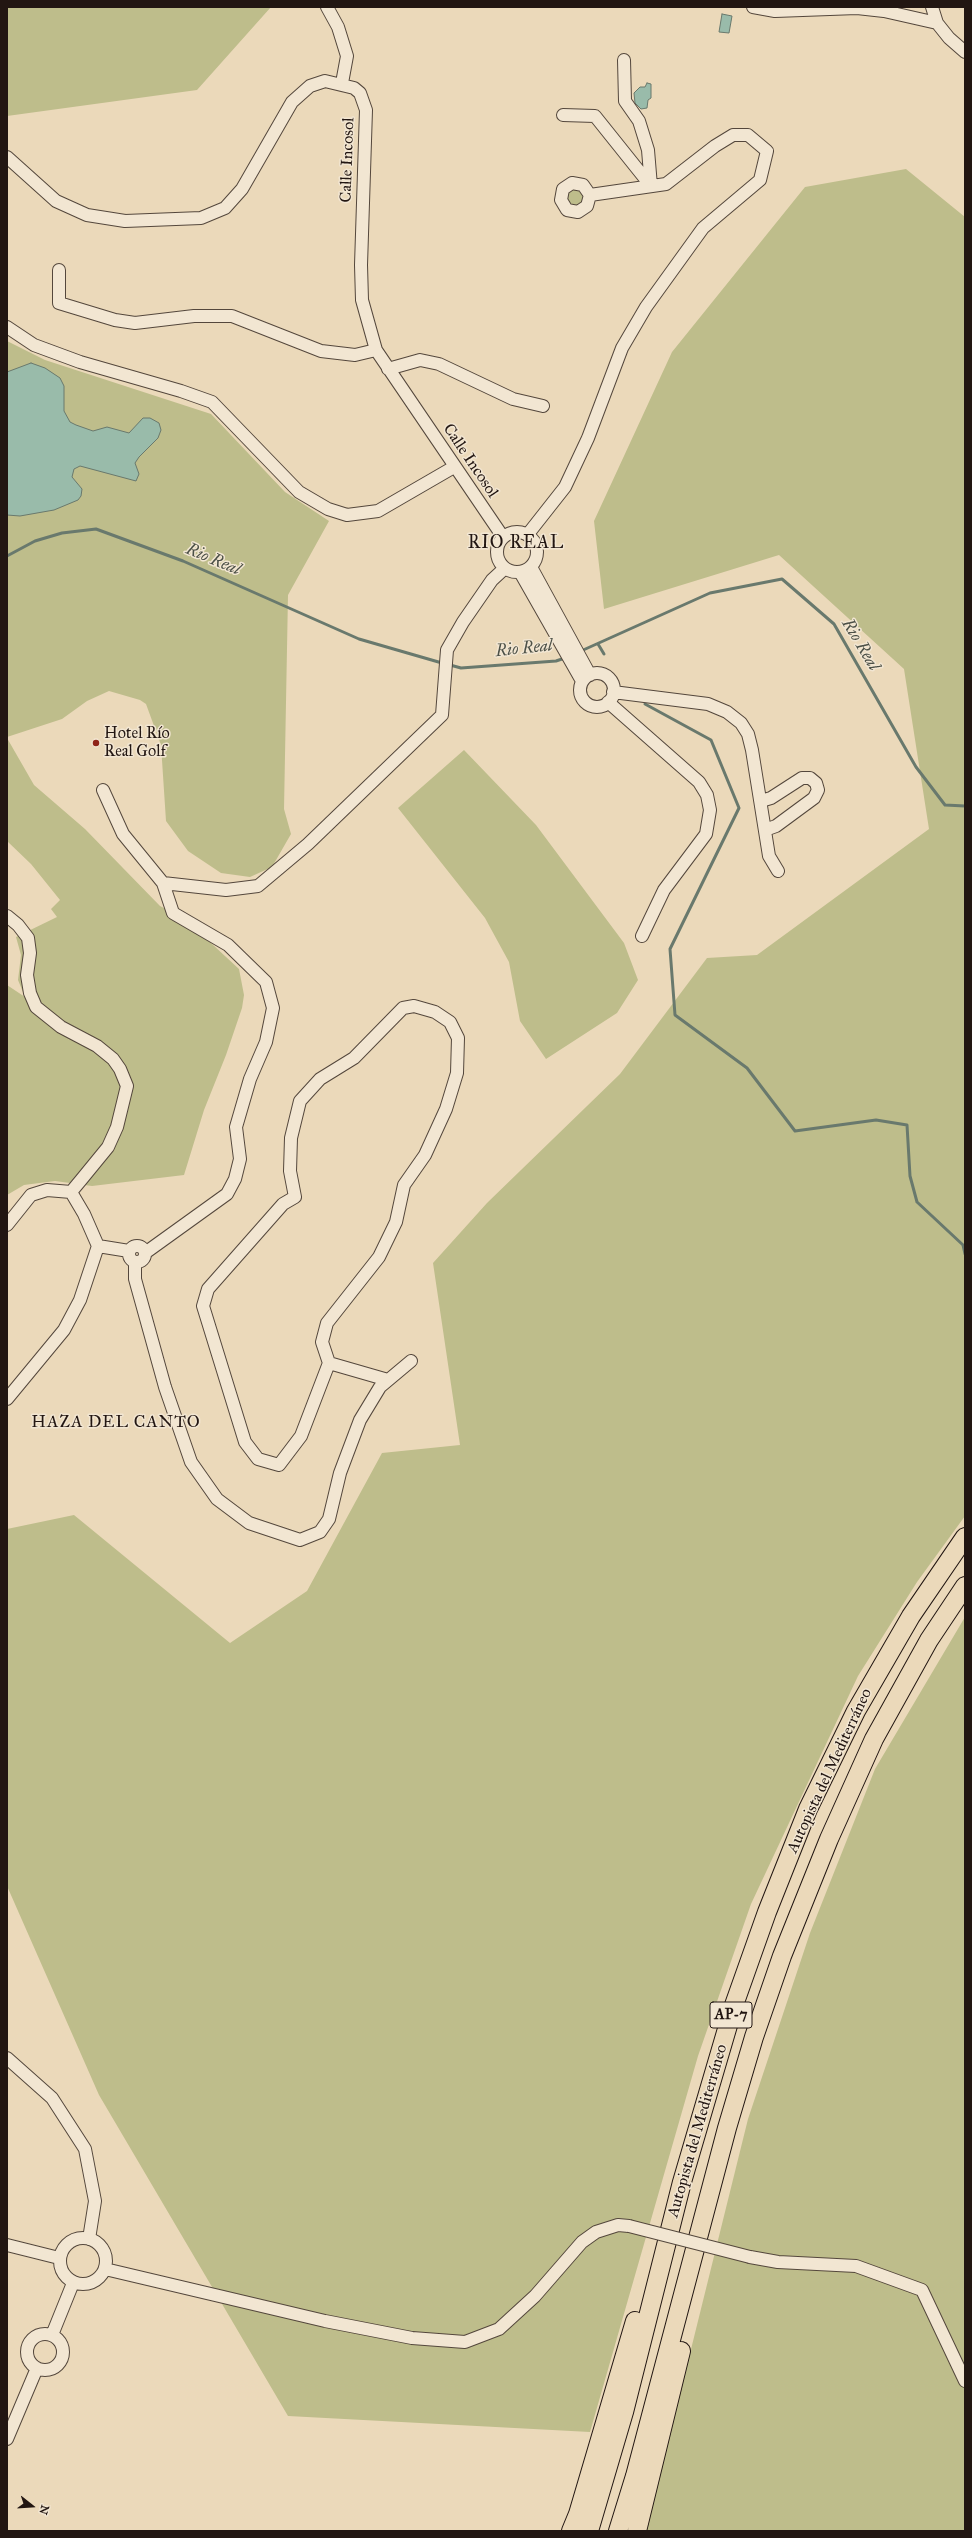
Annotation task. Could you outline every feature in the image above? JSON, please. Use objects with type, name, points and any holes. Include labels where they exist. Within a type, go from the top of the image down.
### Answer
[{"type":"highway","name":"Autopista del Mediterráneo","points":[[589,2531],[624,2412],[682,2182],[734,2005],[767,1912],[808,1809],[853,1718],[911,1616],[965,1537]]},
{"type":"highway","name":"Autopista del Mediterráneo","points":[[618,2531],[636,2476],[727,2128],[754,2037],[782,1956],[829,1839],[874,1739],[930,1640],[965,1586]]},
{"type":"highway","points":[[637,2531],[657,2457],[700,2265],[735,2131],[766,2026],[782,1956]]},
{"type":"highway","points":[[571,2531],[626,2354],[713,2046],[734,2005]]},
{"type":"street","points":[[327,7],[338,27],[347,56],[342,83]]},
{"type":"street","points":[[753,7],[775,11],[857,8],[884,11],[937,23]]},
{"type":"street","points":[[932,7],[937,23],[948,38],[965,52]]},
{"type":"street","points":[[624,60],[625,101],[639,121],[648,150],[651,186]]},
{"type":"street","name":"Calle Incosol","points":[[7,156],[56,201],[87,216],[126,221],[201,218],[225,208],[242,189],[292,102],[310,86],[325,80],[342,83],[354,88],[360,93],[366,110],[362,293],[376,350],[388,370],[503,537]]},
{"type":"street","points":[[563,114],[595,116],[651,186]]},
{"type":"street","points":[[528,534],[566,487],[588,438],[622,348],[646,307],[703,228],[760,180],[767,151],[748,135],[734,135],[709,150],[666,184],[590,195]]},
{"type":"street","points":[[59,270],[59,302],[115,320],[135,323],[194,316],[232,316],[321,351],[356,355],[376,350]]},
{"type":"street","points":[[7,327],[34,345],[80,362],[181,391],[212,402],[299,492],[328,509],[347,515],[378,511],[454,466]]},
{"type":"street","points":[[388,370],[420,360],[439,364],[513,399],[543,406]]},
{"type":"street","points":[[163,883],[226,890],[258,886],[308,844],[442,715],[447,650],[463,622],[492,580],[505,568],[525,569],[535,561],[536,546],[528,534],[510,532],[503,537],[497,547],[498,559],[505,568]]},
{"type":"street","points":[[525,569],[586,678]]},
{"type":"street","points":[[610,697],[613,686],[607,676],[596,673],[586,678],[580,693],[586,703],[597,706],[610,697],[708,704],[727,712],[741,723],[748,734],[761,801],[769,856],[778,871]]},
{"type":"street","points":[[610,697],[699,782],[707,795],[710,810],[706,834],[664,890],[642,936]]},
{"type":"street","points":[[761,801],[771,798],[802,778],[810,778],[816,783],[818,790],[814,798],[776,826],[765,830]]},
{"type":"street","points":[[103,790],[123,834],[163,883],[173,913],[228,945],[266,982],[273,1008],[266,1042],[250,1079],[236,1127],[240,1159],[235,1179],[227,1194],[145,1253],[142,1260],[135,1262],[129,1258],[129,1251]]},
{"type":"street","points":[[7,916],[18,924],[28,938],[30,953],[27,975],[30,993],[36,1007],[61,1027],[97,1046],[113,1059],[120,1069],[127,1086],[117,1127],[108,1147],[71,1192]]},
{"type":"street","points":[[414,1006],[435,1012],[450,1022],[458,1038],[457,1073],[446,1109],[425,1155],[404,1185],[396,1222],[379,1257],[327,1323],[322,1342],[329,1363],[301,1436],[279,1465],[258,1459],[245,1442],[203,1306],[208,1289],[283,1204],[295,1197],[290,1171],[291,1138],[300,1101],[320,1079],[354,1058],[403,1008],[414,1006]]},
{"type":"street","points":[[7,1225],[31,1195],[47,1190],[71,1192]]},
{"type":"street","points":[[7,1399],[64,1330],[80,1300],[98,1246],[84,1214],[71,1192]]},
{"type":"street","points":[[98,1246],[129,1251],[138,1246],[145,1253]]},
{"type":"street","points":[[135,1262],[135,1279],[164,1387],[191,1462],[217,1499],[249,1523],[300,1540],[320,1532],[329,1519],[340,1473],[360,1420],[380,1387],[411,1361]]},
{"type":"street","points":[[329,1363],[388,1380]]},
{"type":"street","points":[[7,2058],[52,2098],[85,2149],[95,2201],[89,2239]]},
{"type":"street","points":[[105,2269],[325,2321],[412,2338],[465,2342],[499,2329],[536,2296],[582,2242],[596,2232],[618,2226],[629,2226],[750,2257],[778,2262],[856,2266],[922,2290],[965,2381]]},
{"type":"street","points":[[79,2238],[89,2239],[98,2243],[104,2250],[106,2259],[105,2269],[100,2277],[92,2283],[83,2285],[73,2284],[62,2273],[59,2258],[63,2248],[70,2241],[79,2238]]},
{"type":"street","points":[[7,2246],[59,2258]]},
{"type":"street","points":[[52,2335],[73,2284]]},
{"type":"street","points":[[43,2334],[52,2335],[61,2345],[62,2359],[51,2368],[37,2368],[30,2362],[27,2354],[29,2345],[34,2338],[43,2334]]},
{"type":"street","points":[[7,2439],[37,2368]]},
{"type":"shaded area","points":[[7,7],[271,7],[197,90],[7,116]]},
{"type":"shaded area","points":[[722,14],[732,16],[729,33],[719,32]]},
{"type":"shaded area","points":[[647,83],[651,84],[651,98],[648,100],[647,108],[641,109],[635,103],[634,93],[640,87],[645,87]]},
{"type":"shaded area","points":[[906,169],[965,217],[965,1516],[917,1582],[858,1676],[751,1904],[698,2056],[590,2432],[288,2416],[99,2095],[7,1886],[7,1529],[74,1515],[230,1643],[307,1591],[382,1453],[460,1445],[433,1263],[487,1203],[620,1074],[707,958],[757,955],[929,829],[904,669],[779,555],[604,609],[594,521],[672,352],[805,187]]},
{"type":"shaded area","points":[[575,189],[581,192],[584,198],[581,204],[575,207],[569,204],[566,198],[569,192]]},
{"type":"shaded area","points":[[7,341],[45,360],[211,414],[285,492],[329,521],[288,595],[284,809],[291,834],[272,867],[250,877],[221,873],[188,851],[166,821],[161,745],[146,704],[140,700],[109,691],[87,701],[62,719],[7,737]]},
{"type":"shaded area","points":[[31,363],[45,368],[60,378],[64,386],[64,411],[70,422],[76,425],[93,431],[107,427],[129,433],[143,418],[150,418],[159,423],[161,430],[158,438],[135,463],[139,474],[136,481],[80,466],[74,469],[72,477],[82,489],[81,496],[78,500],[54,510],[20,516],[7,515],[7,372]]},
{"type":"shaded area","points":[[7,738],[34,785],[85,829],[160,906],[185,919],[239,969],[244,995],[242,1008],[226,1055],[204,1110],[184,1175],[92,1186],[55,1181],[24,1185],[7,1195],[7,985],[25,997],[18,980],[21,955],[16,937],[57,917],[51,909],[60,900],[31,864],[7,841]]},
{"type":"shaded area","points":[[464,750],[536,825],[624,943],[638,980],[617,1013],[546,1059],[520,1021],[509,962],[485,918],[398,808]]},
{"type":"shaded area","points":[[965,1617],[965,2531],[646,2531],[748,2119],[810,1933],[875,1769]]},
{"type":"waterway","name":"Rio Real","points":[[7,556],[35,541],[62,533],[96,529],[183,561],[359,639],[442,663]]},
{"type":"waterway","name":"Rio Real","points":[[581,651],[710,593],[782,579],[834,624],[916,767],[945,805],[965,806]]},
{"type":"waterway","points":[[598,644],[604,654]]},
{"type":"waterway","name":"Rio Real","points":[[450,665],[461,668],[556,661],[565,658]]},
{"type":"waterway","points":[[645,704],[711,740],[739,808],[670,949],[675,1015],[747,1068],[795,1131],[876,1120],[907,1125],[910,1176],[917,1202],[963,1245],[965,1254]]},
{"type":"place","name":"Hotel Río Real Golf","points":[[96,743]]},
{"type":"district","name":"RIO REAL","points":[[516,544]]},
{"type":"district","name":"HAZA DEL CANTO","points":[[116,1423]]}]
